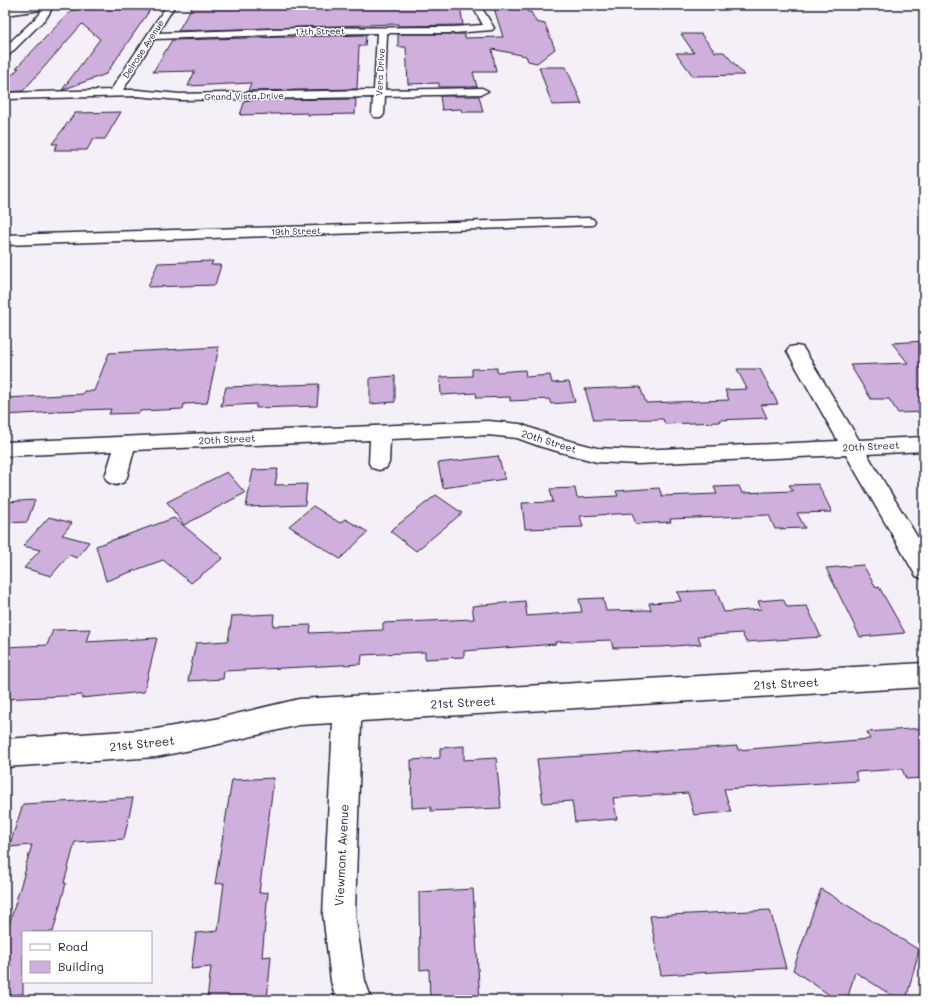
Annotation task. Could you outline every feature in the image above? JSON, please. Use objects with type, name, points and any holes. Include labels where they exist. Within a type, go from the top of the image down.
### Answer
[{"type":"street","points":[[5,12],[45,5],[46,10],[44,15],[5,53]]},
{"type":"street","name":"Delrose Avenue","points":[[115,93],[171,5]]},
{"type":"street","name":"17th Street","points":[[151,36],[489,28],[476,5]]},
{"type":"street","name":"Vera Drive","points":[[378,114],[382,30]]},
{"type":"street","name":"Grand Vista Drive","points":[[5,96],[137,93],[180,97],[482,91]]},
{"type":"street","name":"19th Street","points":[[5,240],[588,222]]},
{"type":"street","points":[[796,350],[924,569]]},
{"type":"street","name":"20th Street","points":[[5,449],[488,428],[520,431],[549,442],[597,455],[638,457],[924,444]]},
{"type":"street","points":[[379,463],[380,432]]},
{"type":"street","points":[[116,476],[126,444]]},
{"type":"street","name":"21st Street","points":[[5,753],[156,743],[215,732],[299,712],[924,675]]},
{"type":"street","name":"Viewmont Avenue","points":[[348,708],[338,914],[348,981],[354,1000]]},
{"type":"lane","points":[[912,5],[924,8]]},
{"type":"building","points":[[193,5],[460,5],[463,25],[398,26],[398,24],[178,31]]},
{"type":"building","points":[[493,5],[516,5],[518,9],[526,9],[528,12],[531,12],[536,22],[545,24],[555,49],[537,63],[528,61],[526,56],[492,49],[496,72],[473,72],[477,87],[439,87],[439,83],[408,84],[406,47],[398,47],[398,34],[464,34],[465,38],[503,37]]},
{"type":"building","points":[[83,6],[146,6],[145,10],[150,10],[106,74],[62,90],[100,39],[82,24],[23,91],[5,92],[5,82],[19,68],[16,68],[72,10],[80,9]]},
{"type":"building","points":[[681,34],[701,34],[715,52],[724,52],[744,75],[693,76],[676,53],[694,53]]},
{"type":"building","points":[[366,35],[365,46],[359,46],[357,89],[248,91],[251,83],[188,86],[195,71],[153,72],[172,40]]},
{"type":"building","points":[[539,67],[566,67],[582,104],[552,105]]},
{"type":"building","points":[[440,96],[479,96],[483,112],[462,112],[461,109],[442,110]]},
{"type":"building","points":[[356,99],[355,114],[308,115],[308,113],[240,115],[245,100]]},
{"type":"building","points":[[121,112],[105,139],[93,139],[87,150],[54,150],[58,144],[52,144],[75,113]]},
{"type":"building","points":[[213,261],[211,265],[221,265],[215,285],[148,287],[158,263]]},
{"type":"building","points":[[924,341],[924,412],[898,413],[889,399],[871,399],[850,365],[908,363],[892,343]]},
{"type":"building","points":[[219,347],[207,403],[184,404],[183,409],[140,411],[139,413],[109,414],[111,409],[5,415],[5,398],[83,394],[84,391],[94,391],[109,353]]},
{"type":"building","points":[[497,368],[497,372],[525,370],[526,377],[550,375],[552,383],[569,382],[575,402],[551,404],[549,399],[510,401],[510,397],[477,398],[476,393],[441,395],[440,377],[472,376],[472,369]]},
{"type":"building","points":[[737,369],[760,369],[778,404],[761,405],[767,418],[719,420],[720,422],[665,424],[663,419],[594,420],[585,389],[640,387],[646,403],[729,400],[725,390],[747,389]]},
{"type":"building","points":[[395,376],[395,402],[370,404],[370,378]]},
{"type":"building","points":[[319,384],[317,406],[256,408],[256,404],[221,406],[226,387]]},
{"type":"building","points":[[498,456],[505,479],[443,488],[438,463]]},
{"type":"building","points":[[278,469],[275,485],[307,484],[305,505],[246,507],[253,470]]},
{"type":"building","points":[[227,472],[245,493],[184,525],[167,502]]},
{"type":"building","points":[[818,484],[832,512],[797,513],[805,528],[775,529],[769,515],[670,519],[671,522],[636,524],[632,513],[580,516],[583,527],[525,529],[522,503],[553,502],[550,489],[575,488],[577,498],[618,496],[616,491],[659,488],[662,496],[717,494],[714,487],[739,486],[742,493],[793,491],[789,485]]},
{"type":"building","points":[[436,495],[462,513],[416,551],[390,531]]},
{"type":"building","points":[[35,500],[27,522],[5,523],[5,502]]},
{"type":"building","points":[[313,506],[340,523],[345,519],[368,532],[340,559],[289,526]]},
{"type":"building","points":[[49,517],[72,523],[62,535],[89,542],[77,558],[69,555],[51,576],[24,568],[40,550],[23,546]]},
{"type":"building","points":[[174,518],[223,558],[191,583],[163,560],[106,581],[96,546]]},
{"type":"building","points":[[863,565],[876,588],[879,587],[905,633],[860,637],[826,568]]},
{"type":"building","points":[[716,590],[724,612],[761,609],[758,601],[783,599],[787,607],[807,606],[821,637],[746,642],[742,633],[698,636],[701,644],[661,647],[613,648],[611,640],[555,642],[556,644],[464,651],[464,657],[425,659],[425,652],[362,655],[361,664],[224,671],[223,679],[188,681],[196,643],[228,641],[232,616],[274,614],[273,626],[311,625],[310,633],[383,630],[383,623],[474,619],[472,606],[525,601],[527,616],[582,612],[579,599],[603,598],[606,611],[651,610],[649,603],[681,601],[677,592]]},
{"type":"building","points":[[90,629],[86,642],[157,638],[144,692],[81,698],[82,695],[5,699],[5,647],[47,645],[53,630]]},
{"type":"building","points":[[924,728],[924,778],[906,779],[902,769],[855,772],[858,781],[724,789],[731,812],[694,815],[688,793],[613,798],[617,819],[575,822],[572,801],[543,803],[537,759],[737,746],[738,750],[870,739],[867,732]]},
{"type":"building","points":[[464,746],[464,760],[496,758],[501,808],[431,811],[431,807],[412,808],[411,760],[440,758],[440,748]]},
{"type":"building","points":[[274,778],[259,893],[268,892],[262,957],[271,956],[267,1000],[207,1000],[211,967],[191,969],[196,933],[218,931],[224,883],[215,884],[232,780]]},
{"type":"building","points":[[133,798],[124,839],[75,842],[53,931],[22,931],[23,994],[5,995],[5,938],[32,845],[9,847],[23,804]]},
{"type":"building","points":[[473,889],[480,1000],[430,1000],[429,969],[420,970],[419,892]]},
{"type":"building","points":[[821,889],[919,950],[906,1000],[899,1000],[855,972],[847,1000],[837,1000],[793,970]]},
{"type":"building","points":[[770,910],[786,968],[661,975],[650,916]]}]
